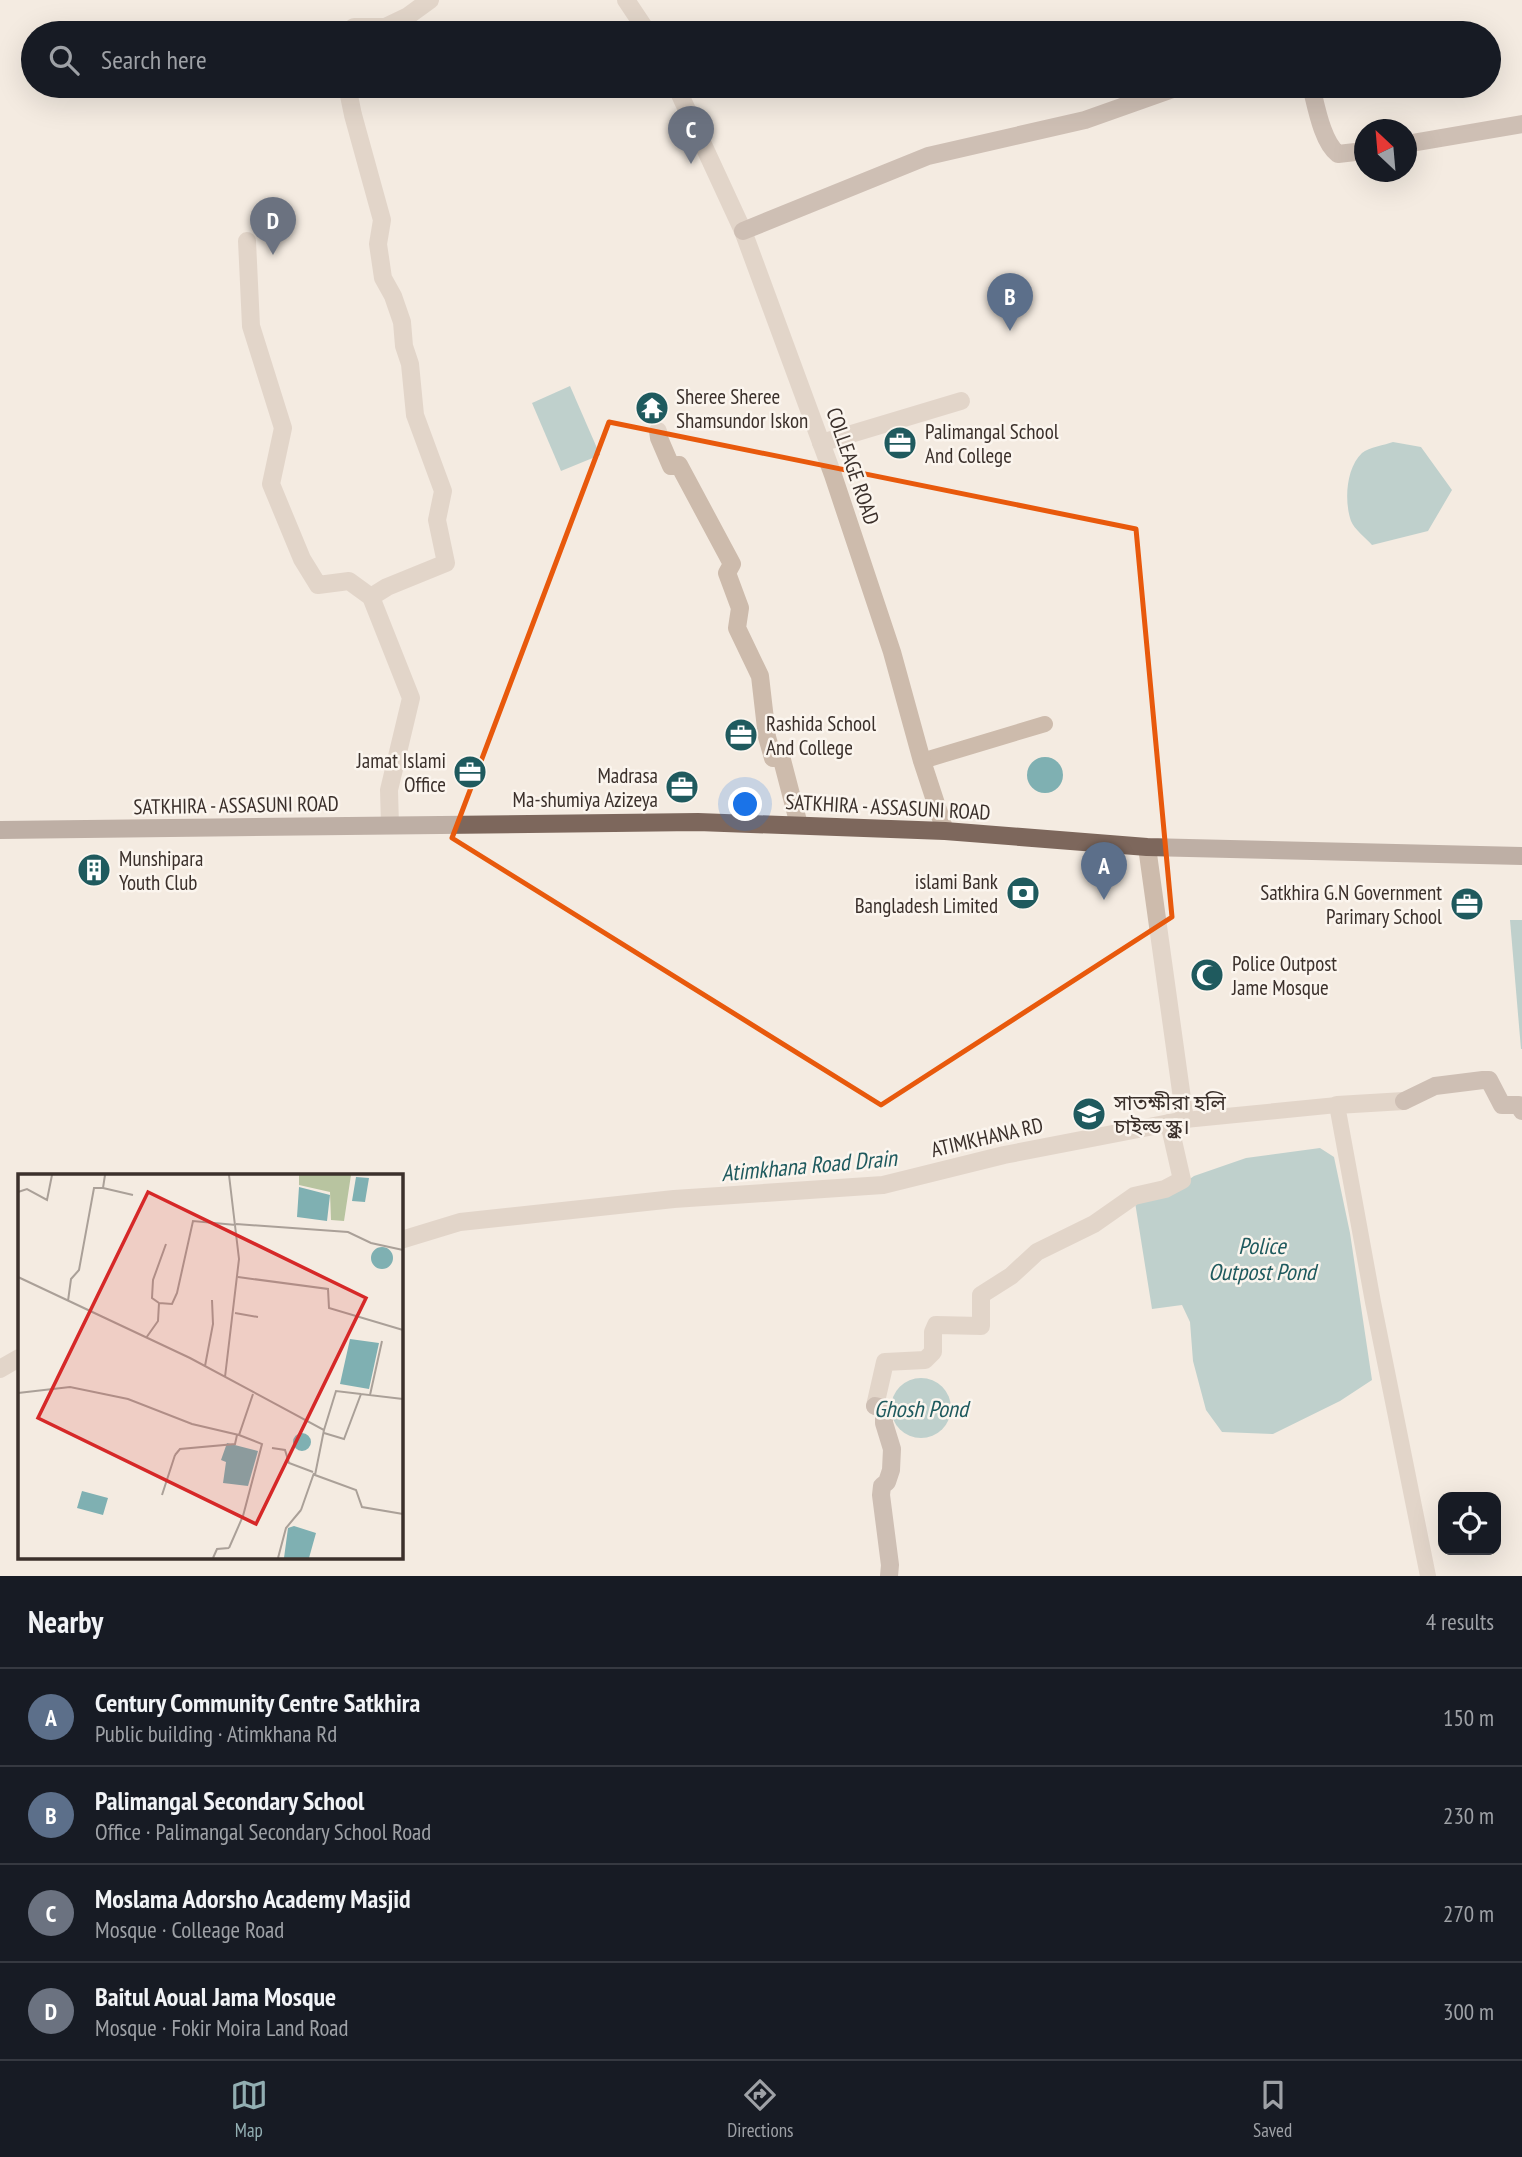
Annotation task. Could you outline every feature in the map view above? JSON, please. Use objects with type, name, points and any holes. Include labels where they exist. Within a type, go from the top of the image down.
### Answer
[{"type":"main road","points":[[743,231],[928,156],[1085,120],[1147,98]]},
{"type":"main road","points":[[1315,98],[1332,150],[1338,154],[1354,152]]},
{"type":"main road","points":[[1417,142],[1522,124]]},
{"type":"main road","name":"SATKHIRA - ASSASUNI ROAD","points":[[0,830],[698,822],[945,831],[1147,847],[1522,856]]},
{"type":"main road","points":[[1404,1101],[1435,1086],[1489,1080],[1503,1105],[1519,1105],[1522,1111]]},
{"type":"main road","points":[[874,1406],[884,1408],[884,1423],[892,1449],[891,1470],[887,1482],[882,1486],[881,1495],[889,1576]]},
{"type":"street","points":[[398,21],[430,0]]},
{"type":"street","points":[[626,0],[640,21]]},
{"type":"street","points":[[349,98],[382,220],[378,244],[383,278],[402,322],[404,346],[410,364],[415,415],[443,491],[437,520],[446,563],[387,587],[371,597]]},
{"type":"street","name":"COLLEAGE ROAD","points":[[682,98],[743,231],[821,443],[892,652],[922,761],[945,831]]},
{"type":"street","points":[[247,241],[251,326],[283,428],[271,484],[302,559],[318,585],[349,581],[371,597],[411,698],[389,790],[390,825]]},
{"type":"street","points":[[821,443],[961,401]]},
{"type":"street","points":[[658,431],[671,466],[679,465],[732,564],[727,573],[740,608],[737,628],[760,676],[767,737],[774,758],[781,756],[799,825]]},
{"type":"street","points":[[922,761],[1045,724]]},
{"type":"street","points":[[874,1406],[885,1362],[925,1360],[933,1352],[933,1332],[936,1325],[981,1326],[981,1295],[1012,1276],[1037,1252],[1094,1224],[1134,1196],[1165,1189],[1182,1180],[1147,847]]},
{"type":"street","points":[[1177,1122],[1337,1105],[1404,1101]]},
{"type":"street","points":[[1337,1105],[1428,1576]]},
{"type":"street","name":"ATIMKHANA RD","points":[[402,1240],[460,1222],[674,1199],[883,1185],[1004,1154],[1177,1122]]},
{"type":"street","points":[[0,1369],[18,1359]]},
{"type":"highlighted area","points":[[609,422],[1136,529],[1172,917],[881,1105],[452,838]]},
{"type":"water","points":[[570,386],[600,455],[561,471],[532,403]]},
{"type":"water","points":[[1393,442],[1421,447],[1452,490],[1428,531],[1372,545],[1351,521],[1348,485],[1353,467],[1362,453]]},
{"type":"water","points":[[1045,757],[1058,762],[1063,775],[1058,788],[1045,793],[1032,788],[1027,775],[1032,762]]},
{"type":"water","points":[[1510,920],[1522,920],[1522,1049],[1521,1049]]},
{"type":"water","name":"Police Outpost Pond","points":[[1320,1148],[1334,1157],[1350,1233],[1372,1380],[1340,1401],[1273,1434],[1222,1432],[1206,1410],[1193,1361],[1190,1322],[1182,1305],[1152,1309],[1134,1196],[1174,1190],[1194,1176],[1246,1158]]},
{"type":"water","name":"Ghosh Pond","points":[[921,1378],[942,1387],[951,1408],[942,1429],[921,1438],[900,1429],[891,1408],[900,1387]]},
{"type":"place","name":"Moslama Adorsho Academy Masjid","points":[[691,164]]},
{"type":"place","name":"Baitul Aoual Jama Mosque","points":[[273,255]]},
{"type":"place","name":"Palimangal Secondary School","points":[[1010,331]]},
{"type":"place","name":"Sheree Sheree Shamsundor Iskon","points":[[652,408]]},
{"type":"place","name":"Palimangal School And College","points":[[900,443]]},
{"type":"place","name":"Rashida School And College","points":[[741,735]]},
{"type":"place","name":"Jamat Islami Office","points":[[470,772]]},
{"type":"place","name":"Madrasa Ma-shumiya Azizeya","points":[[682,787]]},
{"type":"place","name":"Munshipara Youth Club","points":[[94,870]]},
{"type":"place","name":"islami Bank Bangladesh Limited","points":[[1023,893]]},
{"type":"place","name":"Century Community Centre Satkhira","points":[[1104,900]]},
{"type":"place","name":"Satkhira G.N Government Parimary School","points":[[1467,904]]},
{"type":"place","name":"Police Outpost Jame Mosque","points":[[1207,975]]},
{"type":"place","name":"সাতক্ষীরা হলি চাইল্ড স্কুল।","points":[[1089,1114]]},
{"type":"water label","name":"Atimkhana Road Drain","points":[[809,1165]]}]
